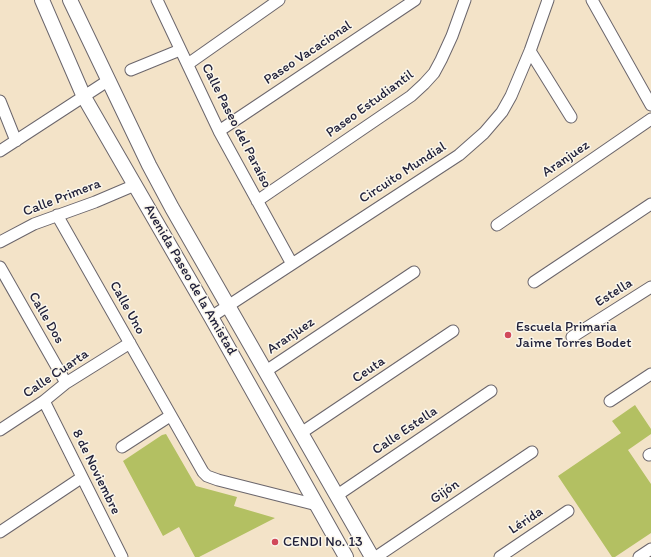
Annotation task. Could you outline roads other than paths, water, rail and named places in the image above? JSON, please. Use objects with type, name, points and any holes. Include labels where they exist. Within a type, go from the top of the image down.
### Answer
[{"type":"street","name":"Avenida Paseo de la Amistad","points":[[42,0],[84,97],[212,317],[346,557]]},
{"type":"street","name":"Avenida Paseo de la Amistad","points":[[70,0],[168,202],[372,557]]},
{"type":"street","name":"Calle Paseo del Paraíso","points":[[157,0],[219,131],[292,264]]},
{"type":"street","points":[[188,64],[279,0]]},
{"type":"street","name":"Paseo Vacacional","points":[[219,131],[415,0]]},
{"type":"street","name":"Paseo Estudiantil","points":[[258,202],[411,96],[424,84],[434,73],[449,42],[465,0]]},
{"type":"street","name":"Circuito Mundial","points":[[212,317],[459,155],[484,133],[502,112],[511,96],[530,51],[548,0]]},
{"type":"street","points":[[592,0],[651,104]]},
{"type":"street","points":[[131,70],[180,50]]},
{"type":"street","points":[[530,51],[571,117]]},
{"type":"street","points":[[0,151],[109,80]]},
{"type":"street","points":[[0,101],[16,141]]},
{"type":"street","name":"Aranjuez","points":[[497,225],[651,119]]},
{"type":"street","name":"Calle Primera","points":[[0,242],[34,224],[135,185]]},
{"type":"street","points":[[534,282],[651,204]]},
{"type":"street","name":"Calle Uno","points":[[57,215],[170,416],[200,467],[207,476],[317,505]]},
{"type":"street","name":"Calle Dos","points":[[0,267],[66,383]]},
{"type":"street","name":"Aranjuez","points":[[266,371],[414,272]]},
{"type":"street","name":"Estella","points":[[572,336],[651,287]]},
{"type":"street","name":"Ceuta","points":[[301,433],[453,331]]},
{"type":"street","name":"Calle Cuarta","points":[[2,424],[44,400],[66,383],[130,343]]},
{"type":"street","points":[[610,401],[651,374]]},
{"type":"street","name":"Calle Estella","points":[[336,496],[491,391]]},
{"type":"street","name":"8 de Noviembre","points":[[44,400],[122,557]]},
{"type":"street","points":[[122,447],[170,416]]},
{"type":"street","name":"Gijón","points":[[376,557],[532,452]]},
{"type":"street","points":[[0,532],[82,478]]},
{"type":"street","name":"Lérida","points":[[500,557],[568,511]]},
{"type":"street","points":[[639,557],[651,549]]},
{"type":"place","name":"Escuela Primaria Jaime Torres Bodet","points":[[508,335]]},
{"type":"place","name":"CENDI No. 13","points":[[275,542]]}]
